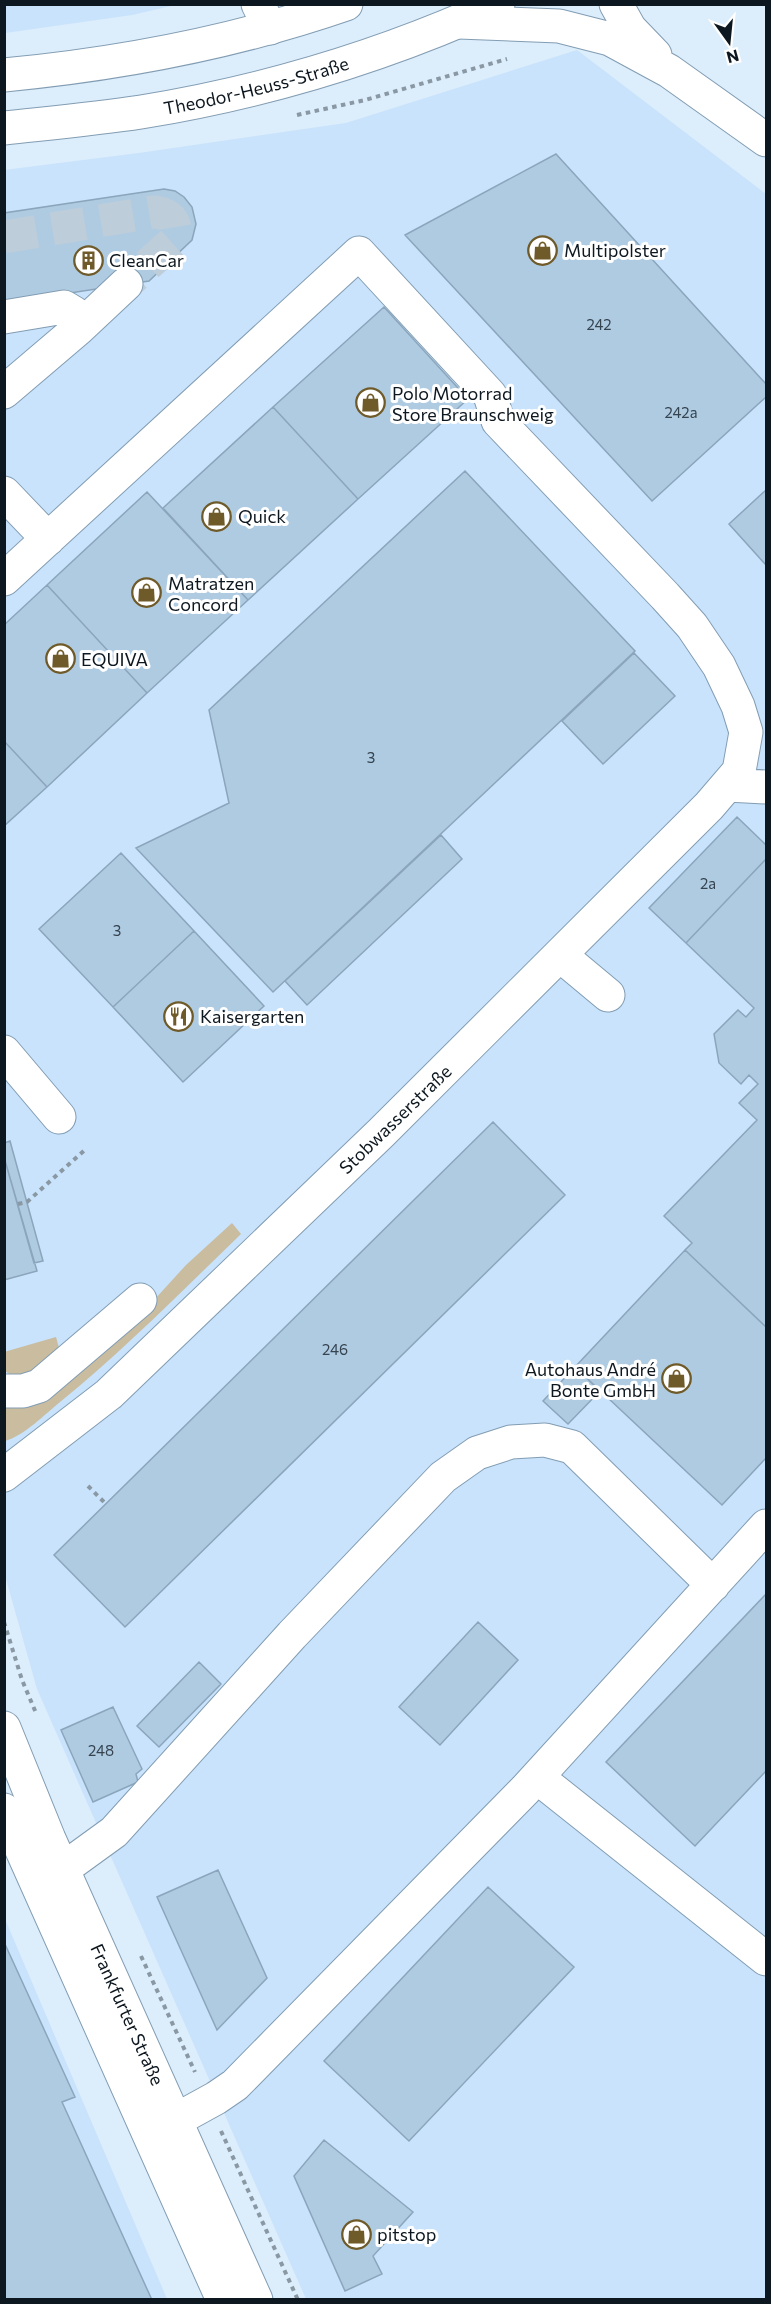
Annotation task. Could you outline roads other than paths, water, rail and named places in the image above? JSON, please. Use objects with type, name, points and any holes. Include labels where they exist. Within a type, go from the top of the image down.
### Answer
[{"type":"main road","points":[[4,75],[128,59],[200,45],[264,16],[346,4]]},
{"type":"main road","name":"Theodor-Heuss-Straße","points":[[4,128],[141,112],[251,90],[356,60],[459,22],[498,4]]},
{"type":"main road","points":[[616,4],[630,29],[669,71]]},
{"type":"main road","points":[[459,22],[559,26],[610,39],[669,71],[766,140]]},
{"type":"main road","name":"Stobwasserstraße","points":[[4,1475],[109,1394],[381,1133],[560,955],[739,771],[746,732],[738,706],[719,666],[692,626],[498,421],[490,395],[359,253],[48,539]]},
{"type":"main road","points":[[4,393],[126,284]]},
{"type":"main road","points":[[4,318],[64,307],[74,313],[78,329]]},
{"type":"main road","points":[[4,493],[48,539],[4,579]]},
{"type":"main road","points":[[727,785],[766,787]]},
{"type":"main road","points":[[560,955],[608,995]]},
{"type":"main road","points":[[4,1052],[59,1117]]},
{"type":"main road","points":[[4,1391],[23,1391],[39,1386],[140,1300]]},
{"type":"main road","points":[[63,1869],[114,1832],[292,1635],[443,1477],[477,1453],[511,1442],[545,1440],[572,1447],[713,1585]]},
{"type":"main road","points":[[176,2120],[209,2103],[235,2085],[537,1777],[766,1526]]},
{"type":"main road","name":"Frankfurter Straße","points":[[4,1728],[63,1869],[256,2300]]},
{"type":"main road","points":[[537,1777],[766,1959]]},
{"type":"main road","name":"Frankfurter Straße","points":[[4,1810],[223,2300]]},
{"type":"tunnel","points":[[4,237],[153,212],[169,217],[175,230],[173,242],[126,284]]},
{"type":"place","name":"Multipolster","points":[[543,250]]},
{"type":"place","name":"CleanCar","points":[[88,260]]},
{"type":"place","name":"Polo Motorrad Store Braunschweig","points":[[371,403]]},
{"type":"place","name":"Quick","points":[[217,516]]},
{"type":"place","name":"Matratzen Concord","points":[[147,593]]},
{"type":"place","name":"EQUIVA","points":[[60,659]]},
{"type":"place","name":"Kaisergarten","points":[[179,1016]]},
{"type":"place","name":"Autohaus André Bonte GmbH","points":[[677,1379]]},
{"type":"place","name":"pitstop","points":[[356,2234]]}]
